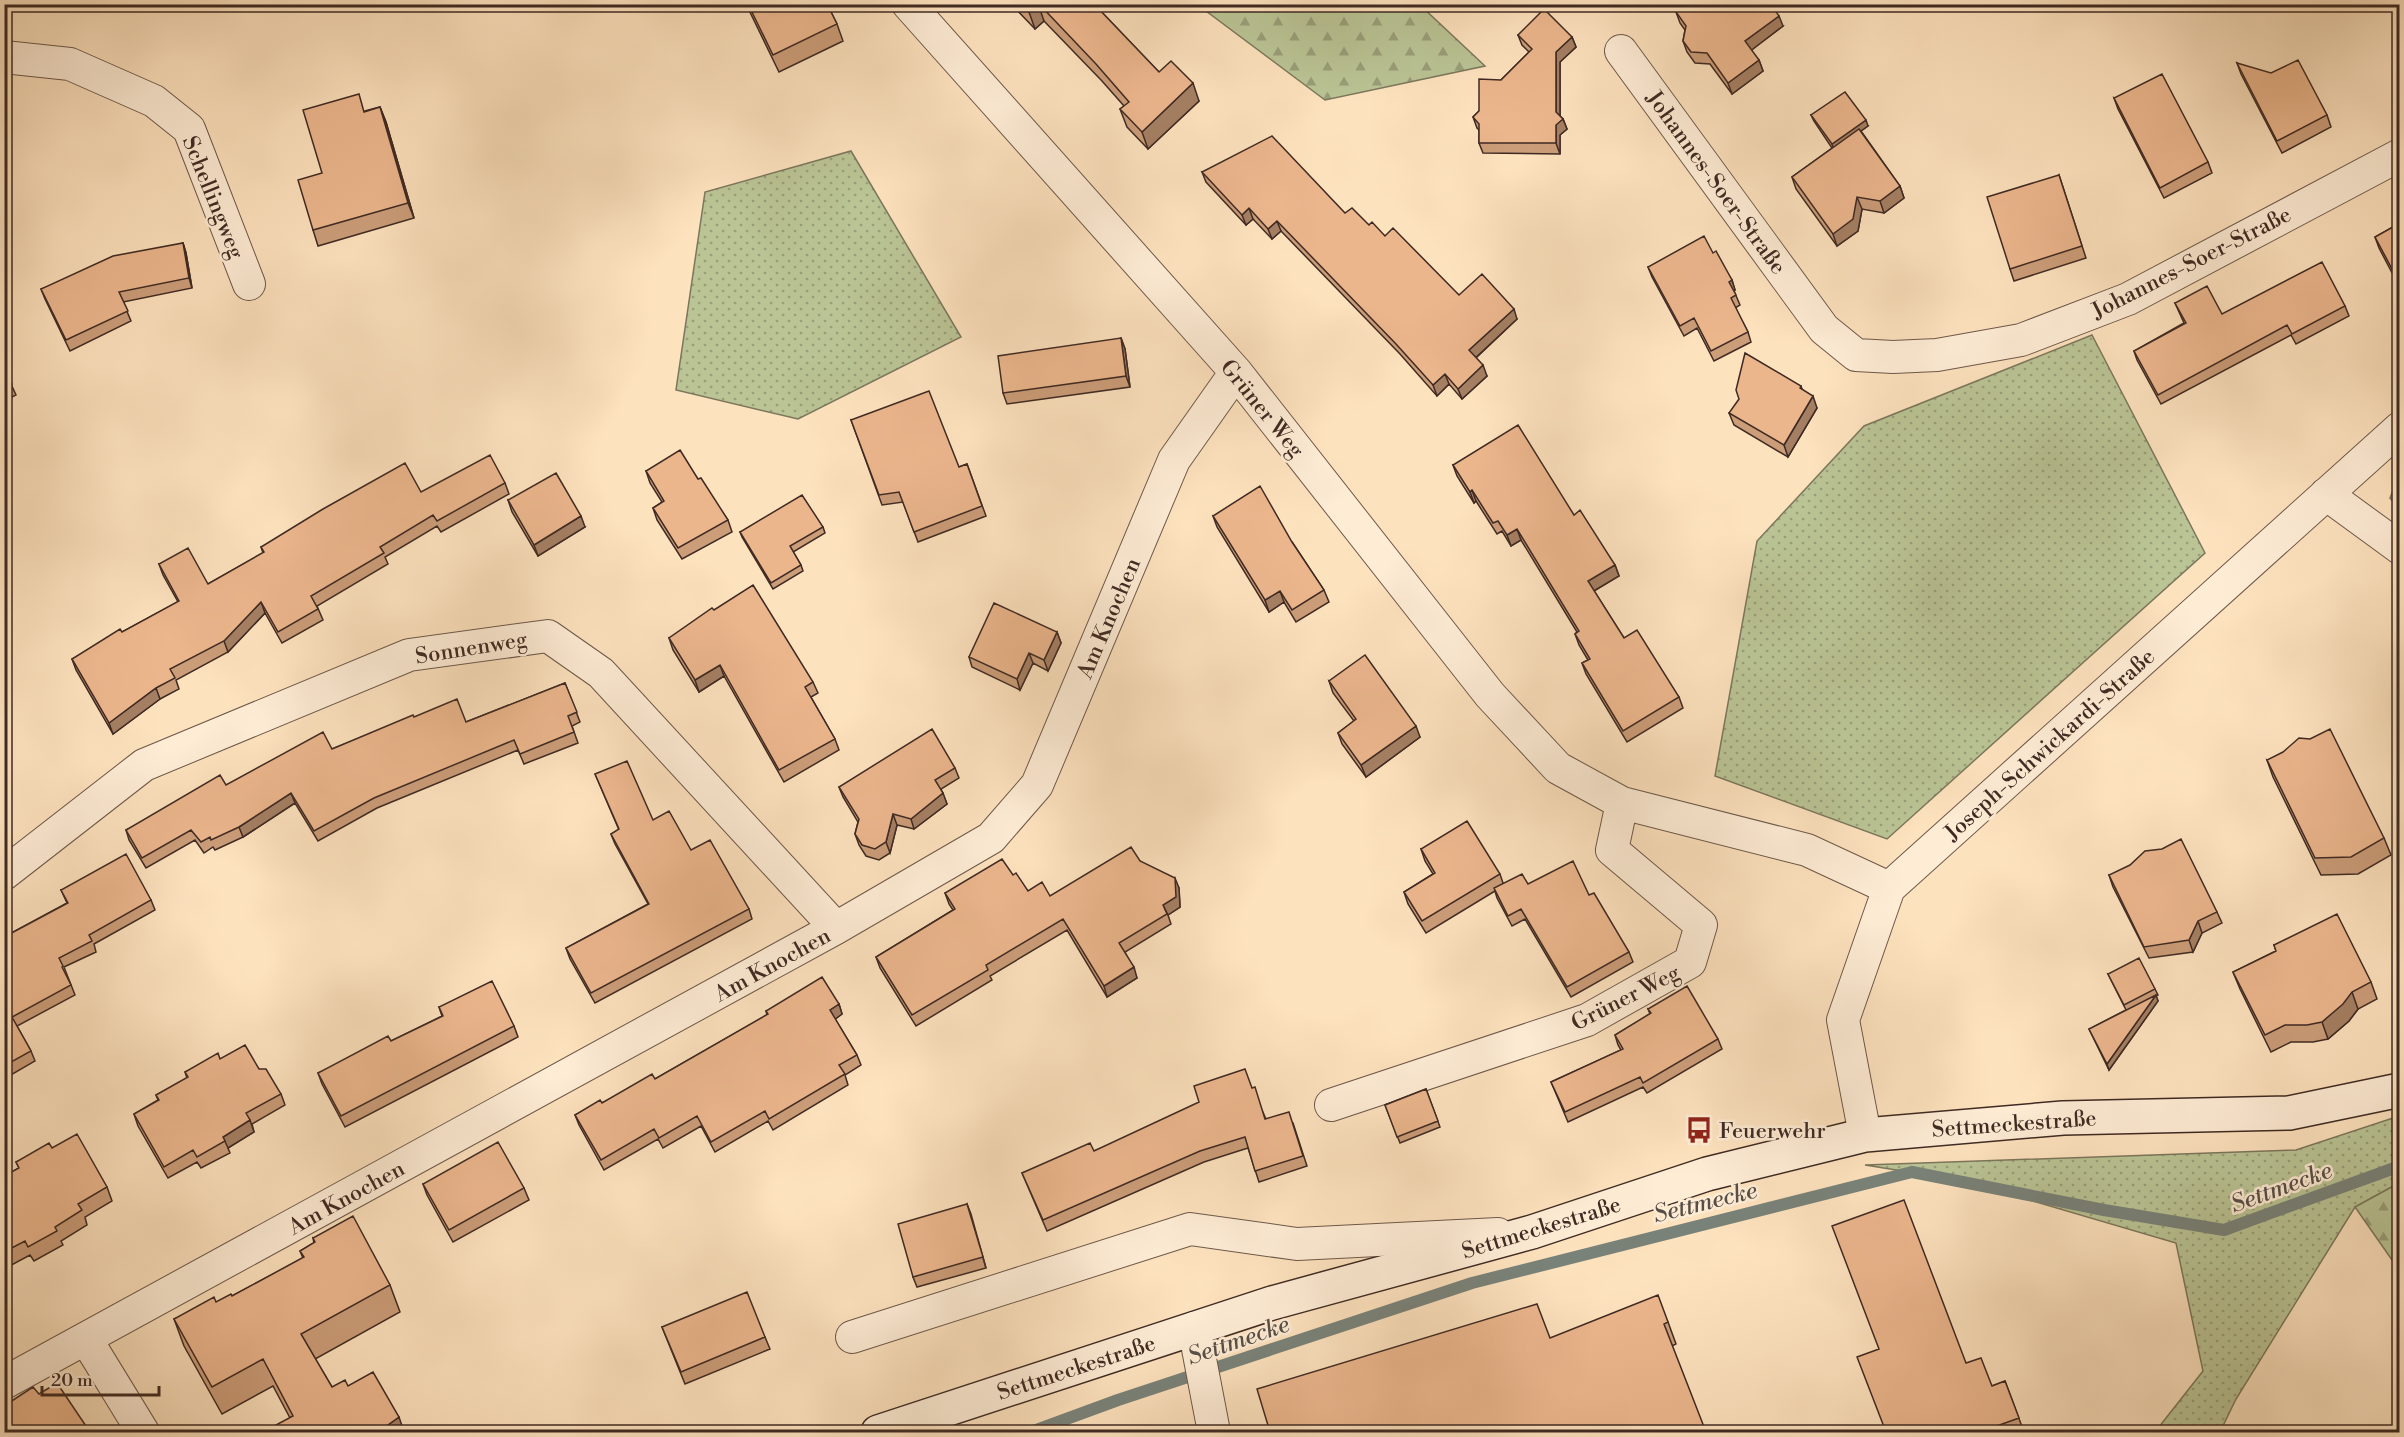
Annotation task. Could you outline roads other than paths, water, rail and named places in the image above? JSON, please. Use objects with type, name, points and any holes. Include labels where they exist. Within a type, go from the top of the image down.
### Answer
[{"type":"street","name":"Grüner Weg","points":[[908,4],[1236,372],[1490,695],[1558,768],[1622,803],[1807,850],[1889,888]]},
{"type":"street","name":"Johannes-Soer-Straße","points":[[1621,51],[1824,329],[1856,355],[1893,357],[1937,355],[2021,340],[2128,299],[2400,155]]},
{"type":"street","name":"Schellingweg","points":[[4,57],[70,64],[154,101],[189,129],[249,284]]},
{"type":"street","name":"Am Knochen","points":[[4,1383],[836,928],[992,838],[1036,784],[1174,460],[1236,372]]},
{"type":"street","name":"Joseph-Schwickardi-Straße","points":[[1865,1135],[1842,1020],[1889,888],[2400,428]]},
{"type":"street","points":[[2326,494],[2400,548]]},
{"type":"street","name":"Sonnenweg","points":[[4,874],[144,765],[409,655],[548,636],[601,672],[836,928]]},
{"type":"street","name":"Grüner Weg","points":[[1330,1105],[1587,1020],[1690,962],[1701,925],[1612,850],[1622,803]]},
{"type":"street","name":"Settmeckestraße","points":[[878,1432],[1196,1340],[1272,1303],[1532,1232],[1707,1174],[1865,1135],[2063,1118],[2289,1113],[2400,1090]]},
{"type":"street","points":[[852,1337],[1190,1229],[1297,1244],[1532,1232]]},
{"type":"street","points":[[86,1339],[143,1432]]},
{"type":"street","points":[[1196,1340],[1214,1432]]},
{"type":"waterway","name":"Settmecke","points":[[1031,1432],[1118,1400],[1472,1283],[1912,1172],[2104,1210],[2224,1230],[2400,1166]]},
{"type":"place","name":"Feuerwehr","points":[[1699,1130]]}]
